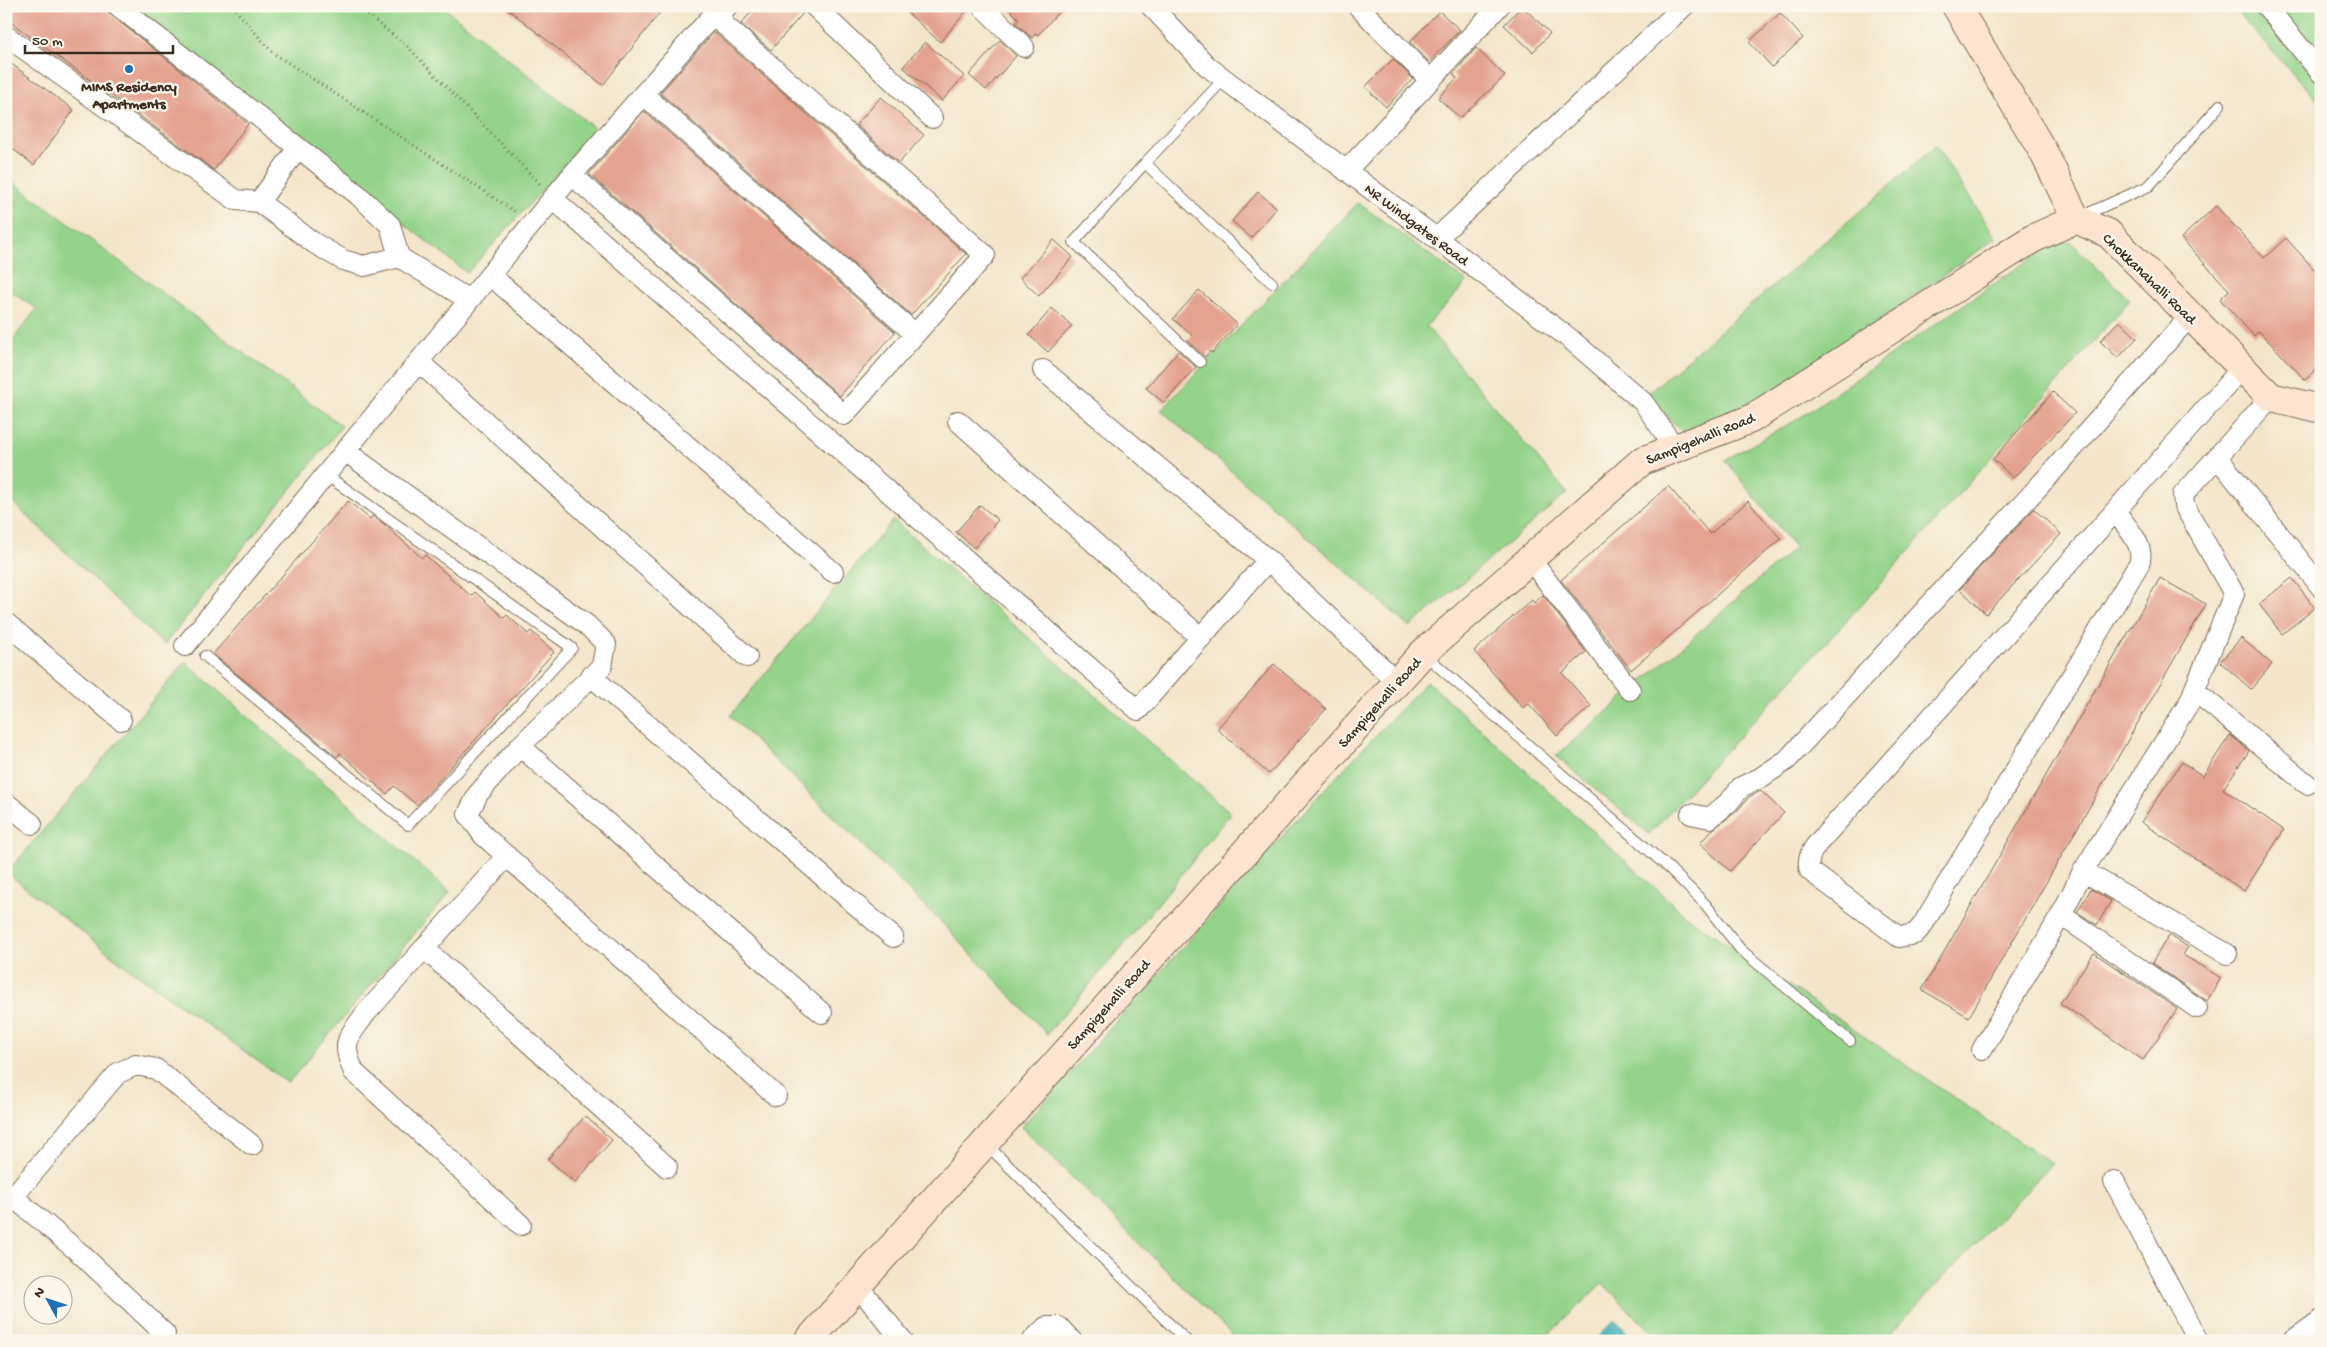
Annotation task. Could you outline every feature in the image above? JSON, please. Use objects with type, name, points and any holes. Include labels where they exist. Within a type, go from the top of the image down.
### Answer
[{"type":"street","points":[[118,6],[357,194],[390,225],[400,257],[469,300]]},
{"type":"street","points":[[814,6],[932,118]]},
{"type":"street","points":[[982,6],[1024,47]]},
{"type":"street","name":"NR Windgates Road","points":[[1151,6],[1207,66],[1568,338],[1643,402],[1675,448]]},
{"type":"street","points":[[1358,6],[1430,80]]},
{"type":"street","points":[[1346,171],[1499,6]]},
{"type":"street","points":[[1436,239],[1684,6]]},
{"type":"street","points":[[1956,6],[2044,153],[2076,219]]},
{"type":"street","points":[[2266,6],[2321,73]]},
{"type":"street","points":[[185,646],[572,176],[712,15],[985,255],[844,415],[572,176]]},
{"type":"street","points":[[6,36],[236,200],[259,202],[314,243],[343,260],[364,266],[400,257]]},
{"type":"street","points":[[643,94],[915,334]]},
{"type":"street","points":[[259,202],[298,148]]},
{"type":"street","points":[[553,199],[1138,710],[1268,560]]},
{"type":"street","name":"Chokkanahalli Road","points":[[2076,219],[2109,234],[2271,398]]},
{"type":"street","name":"Sampigehalli Road","points":[[808,1341],[1423,653],[1642,461],[1751,419],[2032,239],[2076,219]]},
{"type":"street","points":[[490,275],[833,572]]},
{"type":"street","points":[[1692,814],[1710,818],[1730,802],[1741,788],[1767,774],[1787,760],[2053,471],[2190,316]]},
{"type":"street","points":[[419,362],[747,657]]},
{"type":"street","points":[[2116,512],[2140,546],[2141,557],[2139,564],[1922,926],[1915,934],[1899,937],[1817,878],[1810,871],[1808,865],[1809,856],[1826,834],[2116,512],[2242,368]]},
{"type":"street","points":[[1043,370],[1268,560],[1397,682]]},
{"type":"street","points":[[1982,1050],[2061,915],[2083,871],[2189,703],[2234,594],[2182,500],[2187,490],[2271,398],[2321,409]]},
{"type":"street","points":[[958,421],[1201,638]]},
{"type":"street","points":[[345,451],[587,625],[606,644],[602,666],[520,746],[478,794],[468,814],[483,836],[776,1096]]},
{"type":"street","points":[[2218,458],[2321,587]]},
{"type":"street","points":[[1530,559],[1630,690]]},
{"type":"street","points":[[6,623],[121,720]]},
{"type":"street","points":[[591,676],[893,937]]},
{"type":"street","points":[[2194,690],[2307,784]]},
{"type":"street","points":[[520,746],[822,1014]]},
{"type":"street","points":[[6,803],[32,824]]},
{"type":"street","points":[[507,856],[366,1013],[348,1039],[346,1054],[354,1072],[521,1225]]},
{"type":"street","points":[[2083,871],[2227,954]]},
{"type":"street","points":[[2061,915],[2197,1008]]},
{"type":"street","points":[[425,949],[667,1167]]},
{"type":"street","points":[[165,1334],[81,1254],[10,1201],[118,1073],[136,1065],[156,1069],[252,1144]]},
{"type":"street","points":[[2114,1181],[2198,1341]]},
{"type":"street","points":[[857,1285],[903,1341]]},
{"type":"street","points":[[2292,1341],[2321,1320]]},
{"type":"street","points":[[1032,1341],[1046,1327],[1059,1328],[1072,1341]]},
{"type":"lane","points":[[720,22],[734,6]]},
{"type":"lane","points":[[1200,362],[1074,242],[1144,163],[1224,79]]},
{"type":"lane","points":[[2076,219],[2149,186],[2220,105]]},
{"type":"lane","points":[[1144,163],[1272,283]]},
{"type":"lane","points":[[205,656],[408,825],[572,648],[326,475]]},
{"type":"lane","points":[[1423,653],[1669,868],[1706,905],[1740,949],[1850,1041]]},
{"type":"lane","points":[[984,1143],[1187,1341]]},
{"type":"path","points":[[232,6],[273,53],[533,223]]},
{"type":"path","points":[[356,6],[408,47],[553,199]]},
{"type":"green space","points":[[126,6],[442,6],[597,130],[467,273]]},
{"type":"green space","points":[[2231,6],[2321,6],[2321,104]]},
{"type":"green space","points":[[1936,146],[1996,238],[1886,316],[1748,407],[1686,436],[1647,394]]},
{"type":"green space","points":[[6,177],[342,426],[164,645],[6,496],[6,457],[15,448],[6,440],[6,348],[37,309],[6,288]]},
{"type":"green space","points":[[1358,203],[1467,282],[1426,326],[1567,493],[1410,627],[1161,410]]},
{"type":"green space","points":[[2061,241],[2072,243],[2130,300],[1871,594],[1649,834],[1556,756],[1795,548],[1725,460],[1798,419],[2050,245]]},
{"type":"green space","points":[[893,520],[1231,813],[1140,926],[1047,1034],[945,926],[730,716]]},
{"type":"green space","points":[[185,662],[450,892],[288,1083],[120,962],[7,873]]},
{"type":"green space","points":[[1427,681],[1686,916],[2052,1164],[1883,1341],[1660,1341],[1602,1283],[1542,1341],[1238,1341],[1021,1127],[1323,791]]},
{"type":"water","points":[[1615,1320],[1635,1341],[1593,1341]]},
{"type":"building","name":"MIMS Residency Apartments","points":[[6,6],[102,6],[248,124],[214,170],[6,19]]},
{"type":"building","points":[[504,6],[665,6],[603,85]]},
{"type":"building","points":[[756,6],[802,6],[804,12],[771,50],[741,24]]},
{"type":"building","points":[[900,6],[970,6],[970,7],[940,42]]},
{"type":"building","points":[[1006,6],[1064,6],[1038,35],[1036,33],[1032,38],[1016,23],[1019,19]]},
{"type":"building","points":[[1522,6],[1550,33],[1533,52],[1504,25]]},
{"type":"building","points":[[1439,11],[1460,30],[1429,62],[1410,42]]},
{"type":"building","points":[[1780,13],[1803,38],[1772,67],[1749,42]]},
{"type":"building","points":[[714,32],[966,254],[911,315],[660,93]]},
{"type":"building","points":[[1000,40],[1016,56],[986,90],[969,75]]},
{"type":"building","points":[[925,42],[964,76],[942,101],[903,67]]},
{"type":"building","points":[[1476,48],[1505,76],[1460,118],[1438,98],[1457,78],[1453,74]]},
{"type":"building","points":[[1393,59],[1413,79],[1386,107],[1365,87]]},
{"type":"building","points":[[6,60],[74,110],[34,165],[6,144]]},
{"type":"building","points":[[881,97],[924,135],[899,163],[856,125]]},
{"type":"building","points":[[644,111],[895,332],[840,396],[589,174]]},
{"type":"building","points":[[1258,192],[1277,208],[1251,238],[1232,221]]},
{"type":"building","points":[[2216,206],[2264,258],[2286,238],[2321,277],[2321,366],[2305,380],[2259,331],[2254,336],[2220,299],[2229,290],[2181,238]]},
{"type":"building","points":[[1054,240],[1073,257],[1039,296],[1020,278]]},
{"type":"building","points":[[1199,290],[1237,324],[1212,353],[1210,351],[1205,357],[1187,340],[1192,335],[1173,319]]},
{"type":"building","points":[[1052,308],[1072,326],[1048,352],[1029,335]]},
{"type":"building","points":[[2119,321],[2137,338],[2118,358],[2100,341]]},
{"type":"building","points":[[1178,351],[1196,367],[1164,403],[1146,388]]},
{"type":"building","points":[[2053,392],[2075,413],[2013,478],[1993,459]]},
{"type":"building","points":[[1668,486],[1710,534],[1748,501],[1781,539],[1631,670],[1561,580]]},
{"type":"building","points":[[348,501],[370,519],[372,516],[384,524],[422,558],[425,555],[471,596],[475,592],[504,618],[507,615],[528,634],[531,631],[554,652],[417,805],[394,786],[387,794],[340,753],[337,757],[213,654]]},
{"type":"building","points":[[980,505],[998,520],[974,548],[956,532]]},
{"type":"building","points":[[2034,509],[2061,534],[1986,614],[1960,589]]},
{"type":"building","points":[[2160,578],[2206,604],[1969,1017],[1922,990]]},
{"type":"building","points":[[2292,578],[2315,608],[2282,634],[2259,604]]},
{"type":"building","points":[[1543,595],[1586,652],[1562,673],[1591,706],[1557,736],[1528,703],[1523,708],[1474,651],[1532,600],[1534,603]]},
{"type":"building","points":[[2241,638],[2272,664],[2251,689],[2220,662]]},
{"type":"building","points":[[1274,664],[1326,709],[1269,774],[1217,729]]},
{"type":"building","points":[[2230,735],[2249,751],[2223,789],[2284,830],[2244,891],[2141,822],[2182,762],[2203,776]]},
{"type":"building","points":[[1761,791],[1784,813],[1730,871],[1700,843],[1712,830],[1737,811],[1749,797]]},
{"type":"building","points":[[2091,889],[2111,901],[2097,925],[2077,912]]},
{"type":"building","points":[[2169,935],[2188,947],[2183,955],[2221,978],[2207,1001],[2152,963]]},
{"type":"building","points":[[2094,953],[2177,1009],[2143,1060],[2060,1003]]},
{"type":"building","points":[[585,1116],[612,1140],[575,1183],[548,1159]]},
{"type":"place","name":"MIMS Residency Apartments","points":[[129,69]]}]
